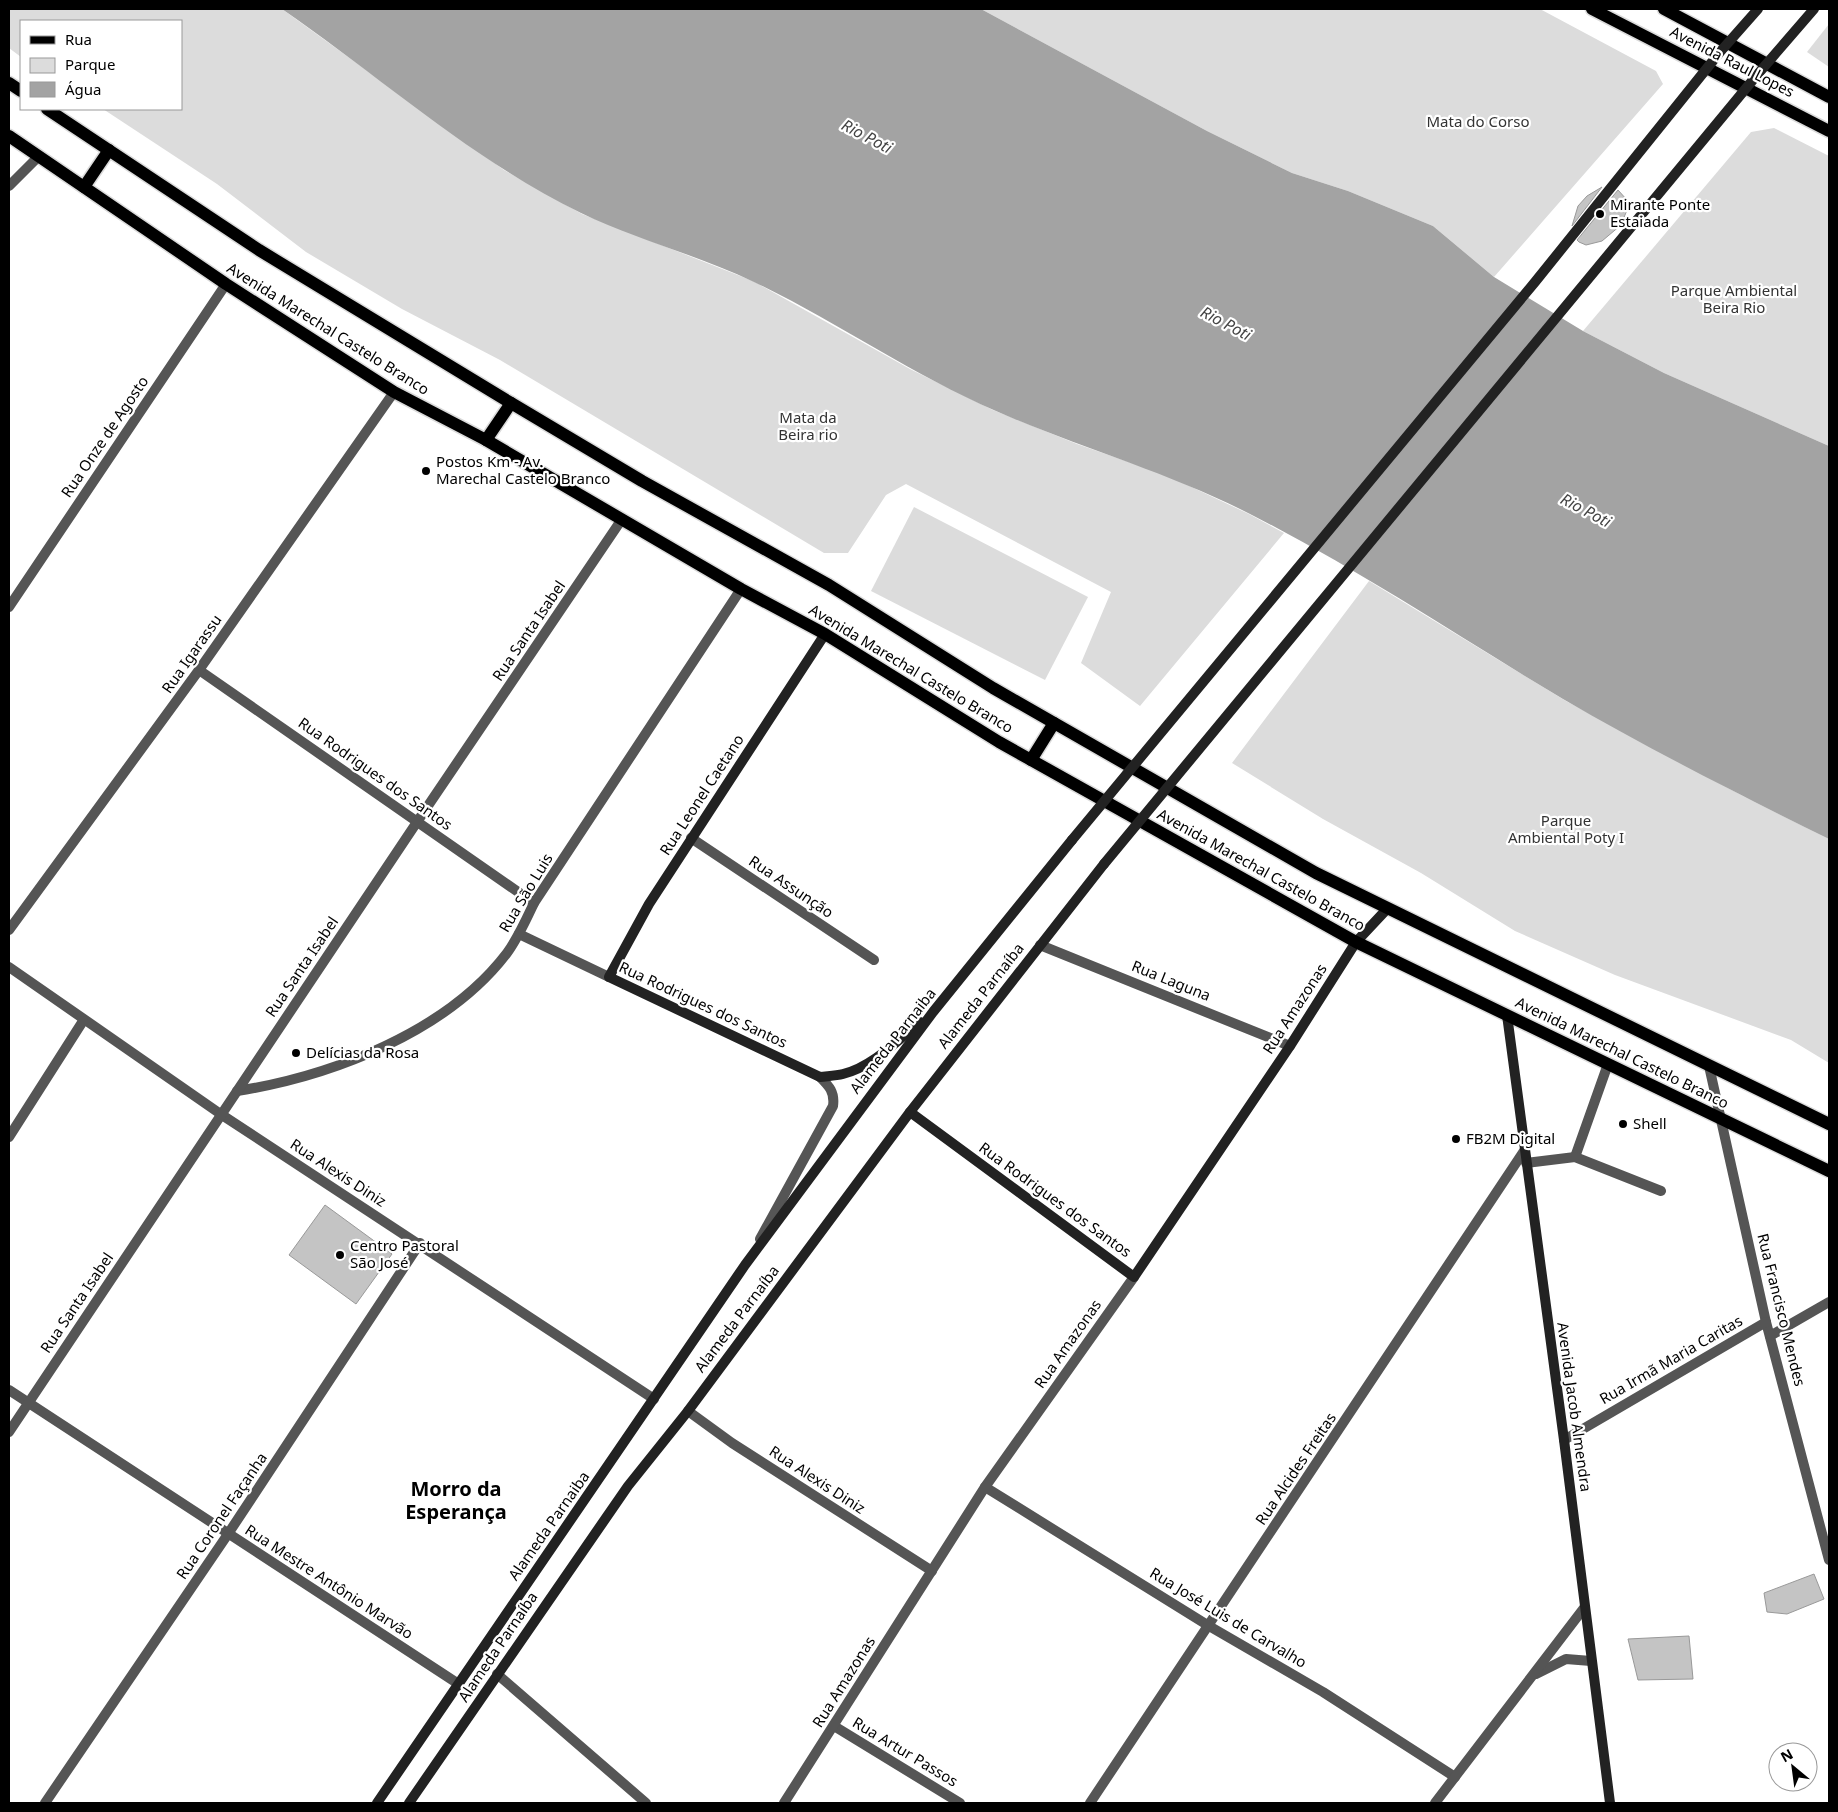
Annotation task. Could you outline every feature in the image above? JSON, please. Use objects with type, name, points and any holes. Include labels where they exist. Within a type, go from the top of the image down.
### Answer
[{"type":"main road","name":"Avenida Raul Lopes","points":[[1592,9],[1829,131]]},
{"type":"main road","name":"Avenida Raul Lopes","points":[[1664,9],[1829,97]]},
{"type":"main road","name":"Alameda Parnaiba","points":[[377,1803],[457,1683],[745,1265],[933,1012],[1072,840],[1524,296],[1720,52],[1758,9]]},
{"type":"main road","name":"Alameda Parnaíba","points":[[408,1803],[628,1486],[688,1411],[910,1112],[1040,945],[1104,864],[1750,82],[1814,9]]},
{"type":"main road","points":[[9,83],[20,90]]},
{"type":"main road","name":"Avenida Marechal Castelo Branco","points":[[49,110],[259,250],[511,404],[642,481],[829,585],[993,688],[1316,873],[1829,1124]]},
{"type":"main road","name":"Avenida Marechal Castelo Branco","points":[[9,136],[226,284],[394,392],[486,440],[740,589],[825,634],[1031,760],[1356,942],[1829,1171]]},
{"type":"main road","points":[[84,187],[109,150]]},
{"type":"main road","points":[[486,440],[511,404]]},
{"type":"main road","name":"Rua Leonel Caetano","points":[[609,977],[624,946],[691,838],[825,634]]},
{"type":"main road","points":[[1031,760],[1054,723]]},
{"type":"main road","name":"Rua Amazonas","points":[[1134,1277],[1290,1046],[1356,942],[1387,909]]},
{"type":"main road","name":"Rua Rodrigues dos Santos","points":[[609,977],[820,1077]]},
{"type":"main road","points":[[820,1077],[844,1074],[876,1057],[933,1012]]},
{"type":"main road","name":"Avenida Jacob Almendra","points":[[1507,1015],[1610,1803]]},
{"type":"main road","name":"Rua Rodrigues dos Santos","points":[[910,1112],[1134,1277]]},
{"type":"street","points":[[9,186],[38,157]]},
{"type":"street","name":"Rua Onze de Agosto","points":[[9,607],[226,284]]},
{"type":"street","name":"Rua Igarassu","points":[[9,930],[199,670],[394,392]]},
{"type":"street","name":"Rua Santa Isabel","points":[[9,1432],[416,822],[622,519]]},
{"type":"street","name":"Rua São Luis","points":[[237,1092],[264,1087],[337,1066],[387,1044],[436,1017],[480,983],[507,953],[519,934],[534,902],[740,589]]},
{"type":"street","name":"Rua Rodrigues dos Santos","points":[[199,670],[534,902]]},
{"type":"street","name":"Rua Assunção","points":[[691,838],[874,960]]},
{"type":"street","name":"Rua Rodrigues dos Santos","points":[[519,934],[609,977]]},
{"type":"street","name":"Rua Laguna","points":[[1040,945],[1290,1046]]},
{"type":"street","name":"Rua Alexis Diniz","points":[[9,968],[83,1021],[222,1115],[420,1243],[654,1399]]},
{"type":"street","points":[[9,1137],[83,1021]]},
{"type":"street","points":[[1575,1157],[1608,1064]]},
{"type":"street","name":"Rua Francisco Mendes","points":[[1709,1066],[1766,1322],[1829,1560]]},
{"type":"street","name":"Alameda Parnaiba","points":[[745,1265],[833,1106],[834,1098],[831,1088],[820,1077]]},
{"type":"street","name":"Rua Alcides Freitas","points":[[1090,1803],[1524,1150]]},
{"type":"street","points":[[1526,1163],[1575,1157],[1661,1191]]},
{"type":"street","name":"Rua Coronel Façanha","points":[[45,1803],[228,1534],[420,1243]]},
{"type":"street","name":"Rua Amazonas","points":[[784,1803],[985,1487],[1134,1277]]},
{"type":"street","points":[[1770,1336],[1829,1302]]},
{"type":"street","name":"Rua Irmã Maria Caritas","points":[[1564,1440],[1766,1322]]},
{"type":"street","name":"Rua Mestre Antônio Marvão","points":[[9,1390],[457,1683]]},
{"type":"street","name":"Rua Alexis Diniz","points":[[688,1411],[732,1443],[932,1571]]},
{"type":"street","name":"Rua José Luis de Carvalho","points":[[985,1487],[1209,1626],[1323,1692],[1455,1777]]},
{"type":"street","points":[[1435,1803],[1584,1608]]},
{"type":"street","points":[[1531,1677],[1566,1659],[1591,1661]]},
{"type":"street","points":[[497,1674],[646,1803]]},
{"type":"street","name":"Rua Artur Passos","points":[[834,1726],[960,1803]]},
{"type":"green space","name":"Mata da Beira rio","points":[[9,9],[282,9],[504,170],[582,214],[753,281],[910,369],[993,410],[1077,444],[1166,475],[1249,514],[1284,533],[1140,706],[1081,663],[1111,592],[906,484],[886,495],[848,553],[824,553],[500,360],[402,309],[306,252],[217,184],[105,110],[182,110],[182,20],[20,20],[20,56],[9,48]]},
{"type":"green space","name":"Mata do Corso","points":[[981,9],[1540,9],[1656,71],[1663,84],[1494,277],[1433,226],[1348,191],[1292,173],[1207,131]]},
{"type":"green space","points":[[1829,24],[1829,67],[1807,52]]},
{"type":"green space","name":"Parque Ambiental Beira Rio","points":[[1774,128],[1829,156],[1829,446],[1664,373],[1583,331],[1751,132]]},
{"type":"green space","points":[[914,507],[1088,597],[1045,680],[871,591]]},
{"type":"green space","name":"Parque Ambiental Poty I","points":[[1369,581],[1566,701],[1743,796],[1829,839],[1829,1063],[1791,1040],[1615,975],[1515,931],[1421,873],[1323,819],[1232,763]]},
{"type":"water","name":"Rio Poti","points":[[282,9],[981,9],[1207,131],[1292,173],[1348,191],[1433,226],[1494,277],[1583,331],[1664,373],[1829,446],[1829,839],[1595,718],[1369,580],[1250,514],[1188,485],[1060,437],[965,397],[754,282],[733,272],[602,223],[541,192],[502,168],[428,117]]},
{"type":"building","points":[[1602,187],[1572,226],[1578,206],[1587,196]]},
{"type":"building","points":[[1618,190],[1627,200],[1627,210],[1621,225],[1602,241],[1586,245],[1579,242],[1577,240]]},
{"type":"building","name":"Centro Pastoral São José","points":[[325,1205],[392,1254],[356,1304],[289,1255]]},
{"type":"building","points":[[1814,1574],[1824,1599],[1787,1614],[1767,1612],[1764,1593]]},
{"type":"building","points":[[1689,1636],[1693,1679],[1638,1680],[1628,1639]]},
{"type":"place","name":"Mirante Ponte Estaiada","points":[[1600,214]]},
{"type":"place","name":"Postos Km - Av. Marechal Castelo Branco","points":[[426,471]]},
{"type":"place","name":"Delícias da Rosa","points":[[296,1053]]},
{"type":"place","name":"Shell","points":[[1623,1124]]},
{"type":"place","name":"FB2M Digital","points":[[1456,1139]]},
{"type":"place","name":"Centro Pastoral São José","points":[[340,1255]]},
{"type":"district","name":"Morro da Esperança","points":[[456,1500]]}]
